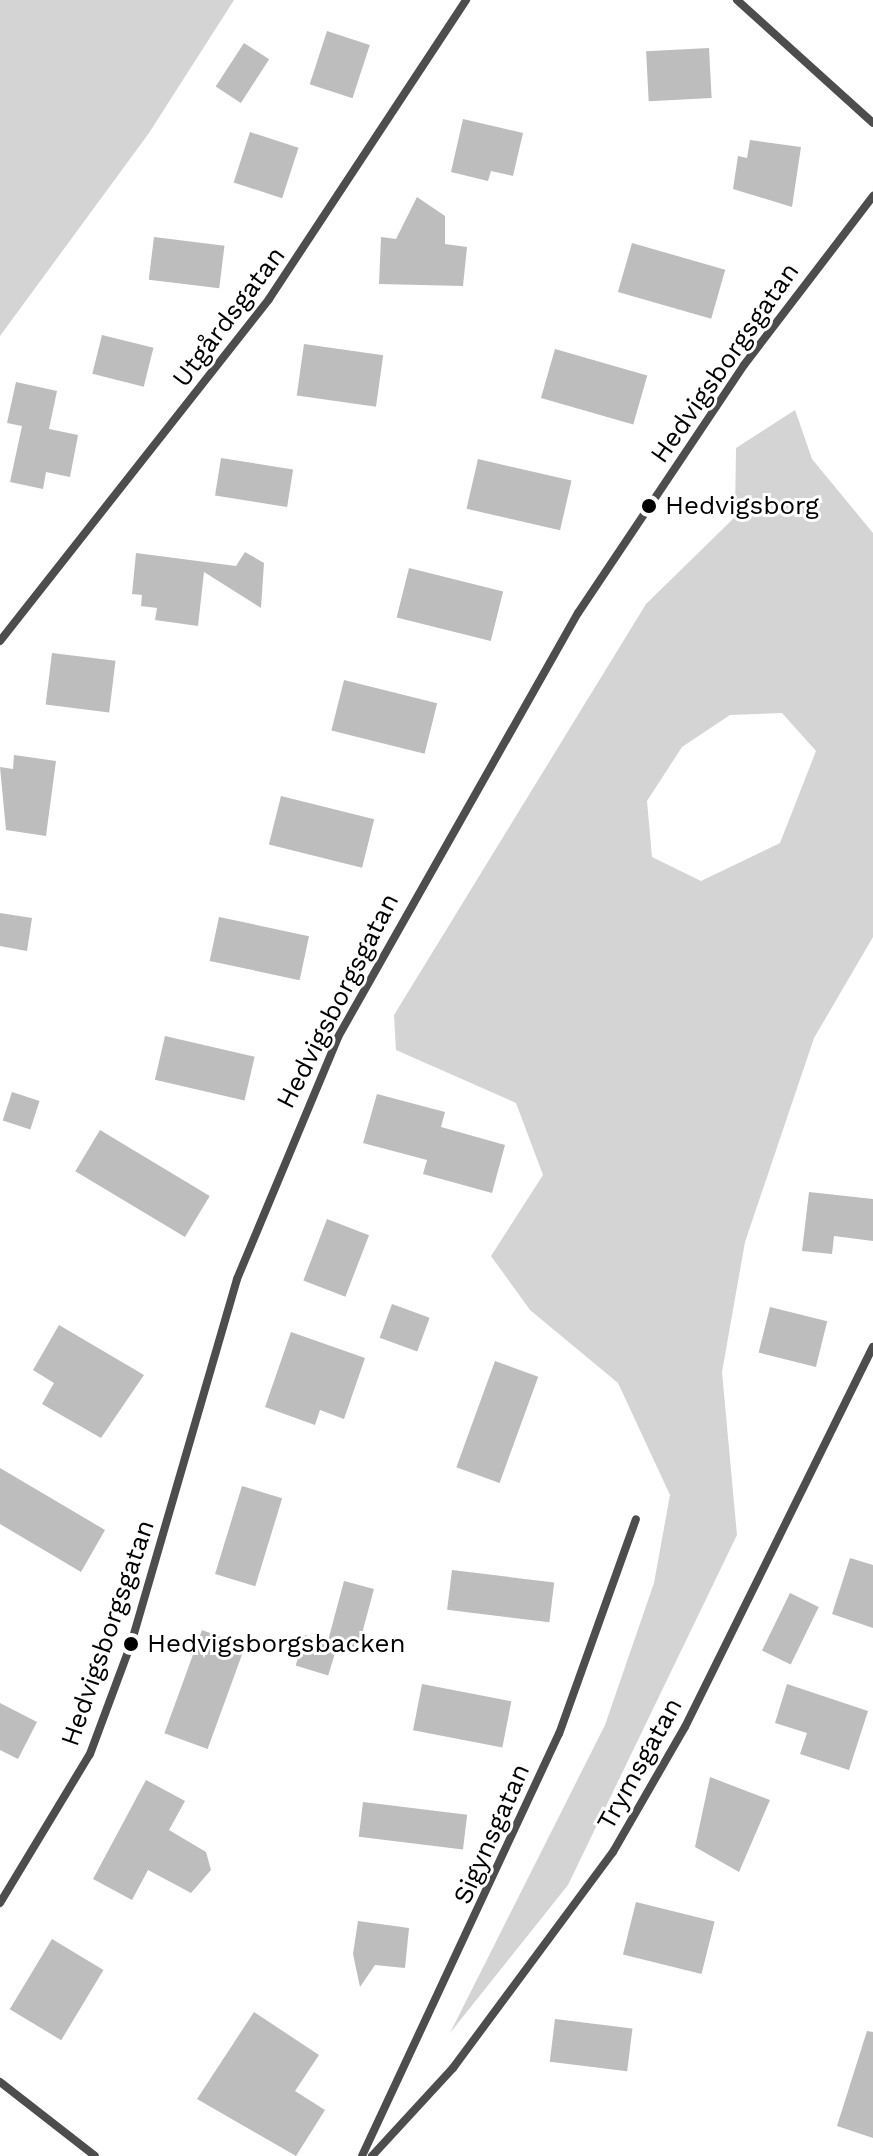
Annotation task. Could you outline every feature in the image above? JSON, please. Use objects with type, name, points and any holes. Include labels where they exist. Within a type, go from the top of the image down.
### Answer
[{"type":"street","name":"Utgårdsgatan","points":[[0,641],[269,299],[466,0]]},
{"type":"street","points":[[737,0],[873,123]]},
{"type":"street","name":"Hedvigsborgsgatan","points":[[0,1903],[90,1754],[131,1644],[237,1279],[338,1037],[578,613],[744,365],[873,196]]},
{"type":"street","name":"Trymsgatan","points":[[372,2156],[453,2068],[613,1852],[685,1727],[873,1347]]},
{"type":"street","name":"Sigynsgatan","points":[[362,2156],[559,1734],[636,1519]]},
{"type":"street","points":[[0,2082],[95,2156]]},
{"type":"shaded area","points":[[0,0],[234,0],[149,133],[0,336]]},
{"type":"shaded area","points":[[795,410],[812,459],[873,533],[873,937],[814,1038],[745,1242],[722,1372],[737,1535],[568,1885],[450,2033],[605,1725],[654,1583],[670,1495],[618,1383],[530,1310],[491,1256],[543,1175],[516,1103],[396,1050],[394,1015],[646,604],[735,517],[736,448]],"holes":[[[782,713],[816,751],[780,843],[701,881],[652,857],[647,801],[682,747],[730,715]]]},
{"type":"building","points":[[327,31],[370,45],[352,98],[310,84]]},
{"type":"building","points":[[244,43],[269,59],[241,103],[216,87]]},
{"type":"building","points":[[709,48],[712,98],[649,101],[646,51]]},
{"type":"building","points":[[463,119],[523,133],[513,176],[491,171],[488,181],[451,172]]},
{"type":"building","points":[[250,132],[299,148],[282,198],[234,182]]},
{"type":"building","points":[[750,140],[801,147],[792,207],[733,189],[738,156],[747,158]]},
{"type":"building","points":[[417,197],[445,216],[445,244],[467,247],[463,286],[379,284],[381,237],[396,239]]},
{"type":"building","points":[[154,237],[224,246],[219,288],[149,280]]},
{"type":"building","points":[[632,243],[725,270],[711,319],[618,292]]},
{"type":"building","points":[[102,335],[153,348],[144,387],[92,374]]},
{"type":"building","points":[[304,344],[383,355],[376,407],[297,395]]},
{"type":"building","points":[[555,349],[647,375],[633,424],[541,398]]},
{"type":"building","points":[[16,382],[57,391],[49,429],[78,435],[70,477],[46,472],[43,489],[10,482],[22,426],[7,423]]},
{"type":"building","points":[[221,458],[293,469],[287,507],[215,496]]},
{"type":"building","points":[[478,459],[572,481],[560,530],[467,509]]},
{"type":"building","points":[[245,552],[264,563],[261,608],[204,572],[198,626],[155,620],[157,608],[141,606],[142,595],[132,594],[136,553],[236,566]]},
{"type":"building","points":[[409,568],[503,591],[491,641],[397,617]]},
{"type":"building","points":[[52,653],[116,661],[109,712],[46,705]]},
{"type":"building","points":[[344,680],[437,703],[425,754],[331,730]]},
{"type":"building","points":[[14,755],[56,761],[46,836],[6,830],[0,767],[13,769]]},
{"type":"building","points":[[281,796],[374,819],[362,868],[269,845]]},
{"type":"building","points":[[0,913],[32,918],[27,951],[0,946]]},
{"type":"building","points":[[219,917],[309,936],[300,980],[210,961]]},
{"type":"building","points":[[165,1036],[255,1057],[245,1101],[155,1080]]},
{"type":"building","points":[[12,1092],[40,1101],[30,1129],[3,1121]]},
{"type":"building","points":[[377,1094],[445,1112],[441,1127],[505,1145],[492,1193],[423,1174],[427,1160],[363,1143]]},
{"type":"building","points":[[100,1130],[210,1196],[185,1237],[75,1171]]},
{"type":"building","points":[[809,1192],[873,1199],[873,1241],[834,1236],[832,1254],[802,1251]]},
{"type":"building","points":[[327,1219],[369,1235],[345,1297],[303,1281]]},
{"type":"building","points":[[392,1304],[430,1318],[417,1352],[380,1338]]},
{"type":"building","points":[[770,1307],[827,1321],[816,1367],[759,1353]]},
{"type":"building","points":[[59,1325],[144,1375],[101,1438],[42,1404],[54,1383],[33,1370]]},
{"type":"building","points":[[291,1332],[365,1358],[344,1419],[320,1410],[315,1425],[265,1407]]},
{"type":"building","points":[[495,1361],[538,1377],[500,1483],[456,1467]]},
{"type":"building","points":[[0,1468],[105,1530],[81,1572],[0,1524]]},
{"type":"building","points":[[242,1486],[282,1498],[255,1586],[215,1574]]},
{"type":"building","points":[[850,1558],[873,1565],[873,1628],[832,1614]]},
{"type":"building","points":[[452,1570],[554,1583],[549,1622],[447,1610]]},
{"type":"building","points":[[344,1581],[374,1589],[358,1648],[328,1640]]},
{"type":"building","points":[[790,1593],[819,1607],[791,1665],[762,1651]]},
{"type":"building","points":[[202,1630],[245,1646],[208,1749],[164,1733]]},
{"type":"building","points":[[305,1635],[338,1645],[328,1676],[296,1666]]},
{"type":"building","points":[[422,1684],[511,1701],[502,1748],[413,1730]]},
{"type":"building","points":[[787,1684],[868,1711],[849,1770],[800,1754],[807,1733],[775,1723]]},
{"type":"building","points":[[0,1703],[37,1722],[18,1759],[0,1750]]},
{"type":"building","points":[[710,1777],[770,1800],[739,1872],[695,1847]]},
{"type":"building","points":[[146,1780],[185,1801],[169,1830],[206,1852],[211,1870],[191,1893],[148,1870],[132,1900],[93,1879]]},
{"type":"building","points":[[363,1802],[467,1815],[463,1850],[359,1837]]},
{"type":"building","points":[[636,1902],[715,1922],[702,1974],[623,1954]]},
{"type":"building","points":[[358,1921],[409,1928],[405,1968],[375,1965],[360,1987],[353,1954]]},
{"type":"building","points":[[52,1939],[103,1970],[61,2040],[10,2009]]},
{"type":"building","points":[[254,2012],[319,2055],[295,2091],[325,2110],[296,2156],[197,2099]]},
{"type":"building","points":[[555,2019],[632,2029],[627,2071],[550,2062]]},
{"type":"building","points":[[867,2031],[873,2032],[873,2138],[837,2126]]},
{"type":"place","name":"Hedvigsborg","points":[[649,506]]},
{"type":"place","name":"Hedvigsborgsbacken","points":[[131,1644]]}]
